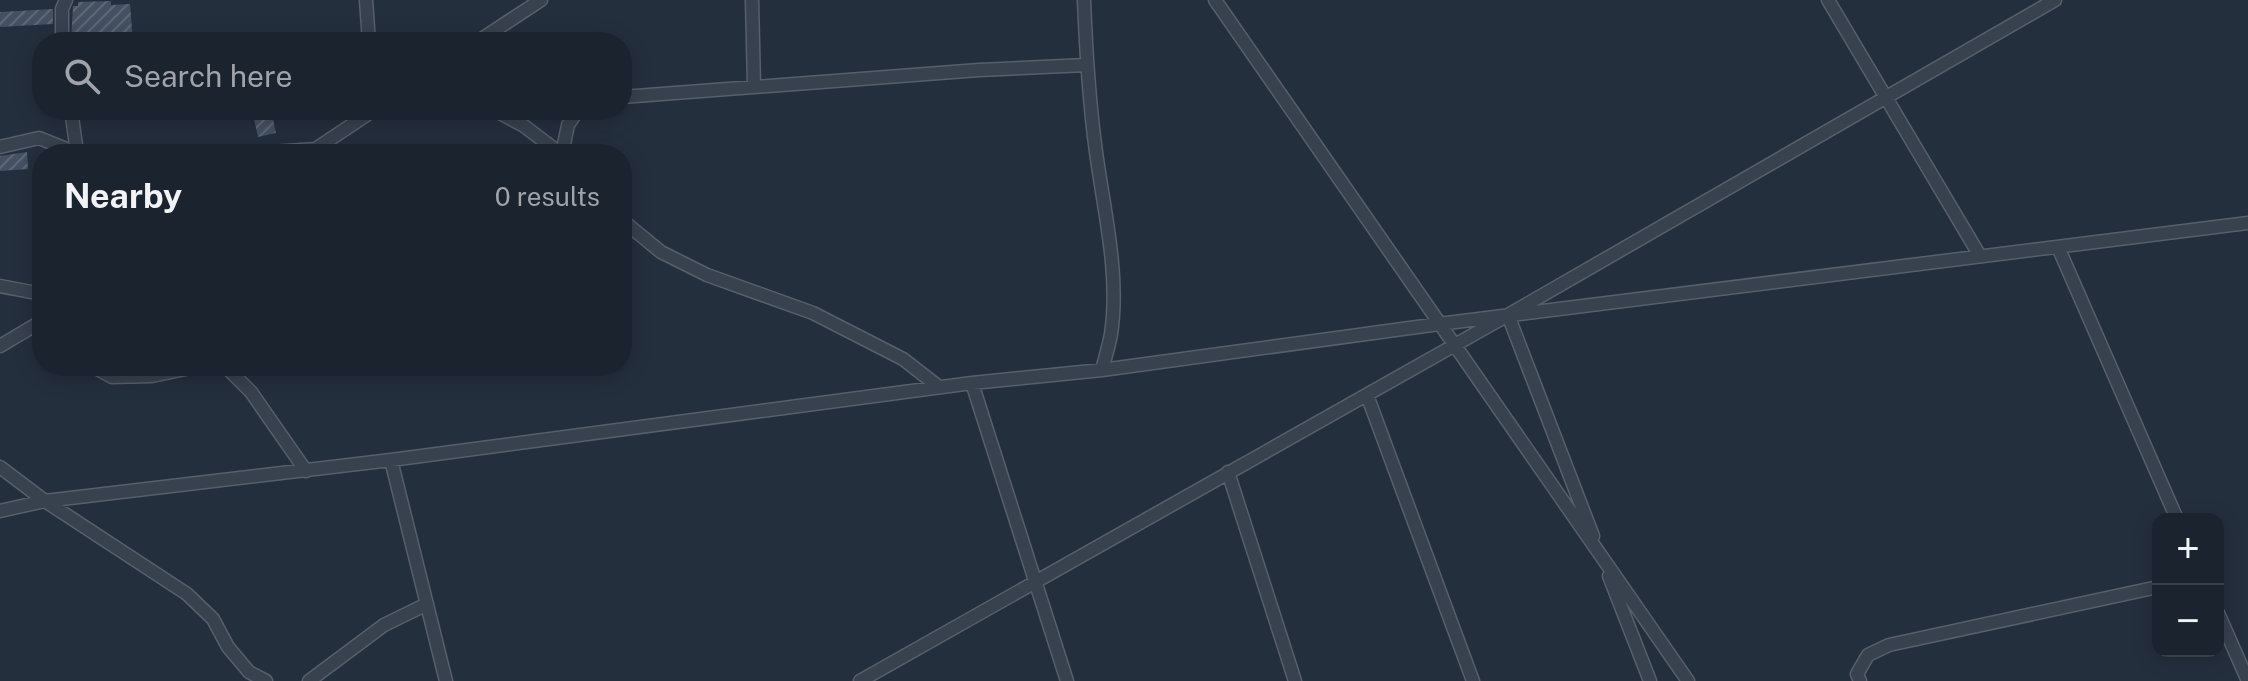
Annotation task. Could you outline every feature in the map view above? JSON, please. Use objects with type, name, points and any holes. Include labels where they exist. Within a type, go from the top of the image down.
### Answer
[{"type":"street","points":[[62,32],[62,9],[66,0]]},
{"type":"street","points":[[366,0],[368,32]]},
{"type":"street","points":[[492,32],[541,0]]},
{"type":"street","points":[[752,0],[754,86]]},
{"type":"street","points":[[1084,0],[1086,65],[1112,273],[1111,333],[1102,370]]},
{"type":"street","points":[[1215,0],[1688,681]]},
{"type":"street","points":[[1828,0],[1980,256]]},
{"type":"street","points":[[860,681],[1454,346],[2055,0]]},
{"type":"street","points":[[632,96],[1086,65]]},
{"type":"street","points":[[73,120],[77,144]]},
{"type":"street","points":[[323,144],[359,120]]},
{"type":"street","points":[[513,120],[548,144]]},
{"type":"street","points":[[564,144],[571,120]]},
{"type":"street","points":[[0,147],[39,138],[55,144]]},
{"type":"street","points":[[0,511],[45,501],[306,471],[939,387],[1102,370],[1508,315],[2248,223]]},
{"type":"street","points":[[632,228],[661,252],[707,275],[813,313],[903,359],[939,387]]},
{"type":"street","points":[[2058,247],[2174,513]]},
{"type":"street","points":[[0,286],[32,292]]},
{"type":"street","points":[[1508,315],[1650,681]]},
{"type":"street","points":[[0,346],[32,327]]},
{"type":"street","points":[[110,376],[152,376]]},
{"type":"street","points":[[235,376],[251,392],[306,471]]},
{"type":"street","points":[[972,383],[1067,681]]},
{"type":"street","points":[[1367,395],[1473,681]]},
{"type":"street","points":[[391,460],[446,681]]},
{"type":"street","points":[[0,467],[45,501],[187,594],[213,619],[228,647],[249,672],[266,681]]},
{"type":"street","points":[[1228,472],[1295,681]]},
{"type":"street","points":[[1860,681],[1857,674],[1868,655],[1889,645],[2152,588]]},
{"type":"street","points":[[309,681],[384,625],[427,604]]},
{"type":"street","points":[[2224,627],[2248,681]]},
{"type":"building","points":[[78,2],[130,4],[132,32],[71,32],[73,6],[78,6]]},
{"type":"building","points":[[53,9],[53,24],[0,27],[0,12]]},
{"type":"building","points":[[254,120],[273,120],[276,133],[258,137]]},
{"type":"building","points":[[27,152],[28,169],[0,171],[0,156]]}]
